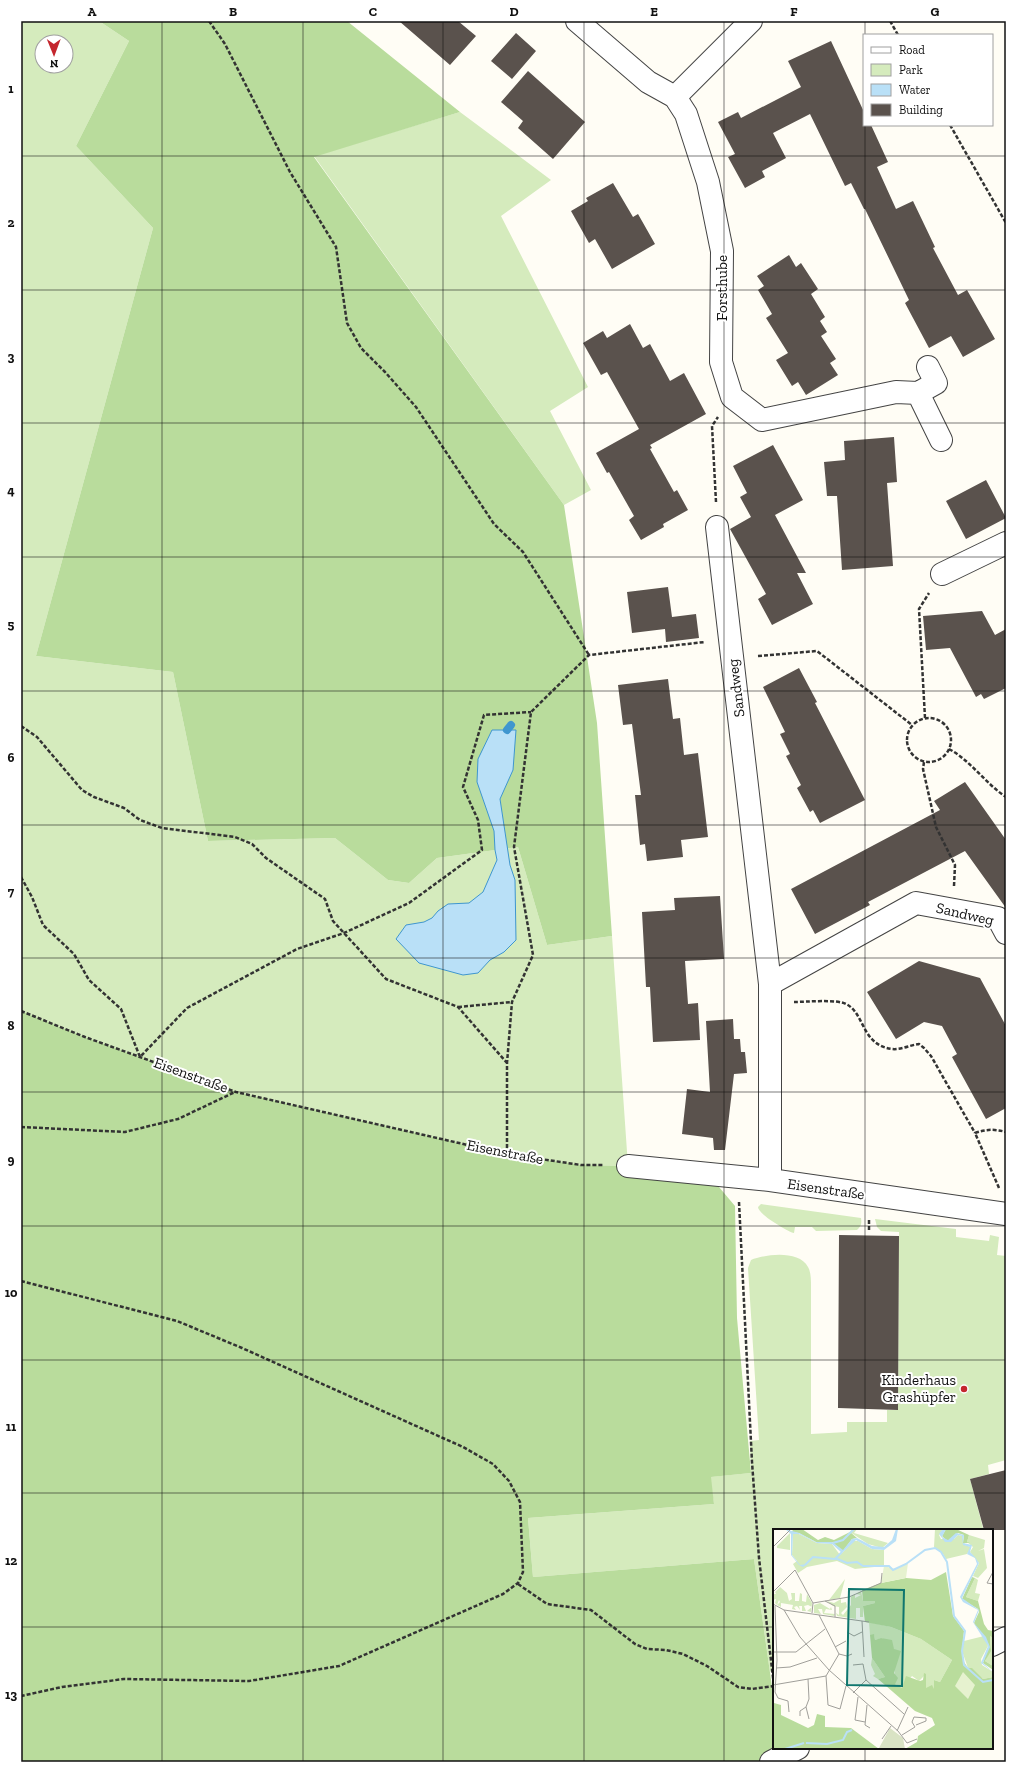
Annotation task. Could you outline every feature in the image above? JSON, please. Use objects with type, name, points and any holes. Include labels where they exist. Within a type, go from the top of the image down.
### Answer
[{"type":"street","points":[[578,21],[648,82],[675,97],[750,21]]},
{"type":"street","name":"Forsthube","points":[[675,97],[686,114],[708,182],[722,251],[721,362],[732,397]]},
{"type":"street","points":[[732,397],[762,420],[896,392],[918,393],[936,383],[928,367]]},
{"type":"street","points":[[918,393],[941,440]]},
{"type":"street","name":"Sandweg","points":[[717,527],[770,993],[770,1180]]},
{"type":"street","points":[[942,574],[1006,543]]},
{"type":"street","name":"Sandweg","points":[[770,993],[916,903],[998,918],[1006,933]]},
{"type":"street","name":"Eisenstraße","points":[[628,1166],[770,1180],[1003,1214]]},
{"type":"street","points":[[993,1644],[1006,1638]]},
{"type":"street","points":[[771,1762],[796,1749]]},
{"type":"path","points":[[209,21],[225,44],[290,172],[336,247],[347,323],[361,348],[416,407],[494,524],[523,552],[589,655],[531,712],[514,847],[533,955],[512,1002],[507,1062],[507,1154]]},
{"type":"path","points":[[890,21],[897,34]]},
{"type":"path","points":[[951,126],[1006,223]]},
{"type":"path","points":[[717,527],[712,426],[732,397]]},
{"type":"path","points":[[925,718],[919,608],[942,574]]},
{"type":"path","points":[[21,877],[32,897],[43,925],[74,954],[89,980],[121,1009],[140,1057],[187,1008],[297,949],[344,934],[409,903],[482,850],[478,820],[463,787],[484,715],[531,712]]},
{"type":"path","points":[[925,718],[937,719],[947,727],[951,739],[949,749],[945,755],[938,760],[924,762],[913,756],[908,750],[906,740],[907,732],[912,724],[925,718]]},
{"type":"path","points":[[21,726],[36,737],[82,790],[94,797],[124,808],[140,820],[162,828],[235,837],[252,844],[266,858],[325,899],[333,920],[386,979],[458,1007],[512,1002]]},
{"type":"path","points":[[949,749],[957,753],[993,788],[1006,797]]},
{"type":"path","points":[[924,762],[923,769],[936,827],[955,865],[953,910]]},
{"type":"path","points":[[770,993],[792,1001],[844,1003],[852,1007],[865,1031],[873,1040],[882,1046],[898,1049],[919,1044],[931,1056],[975,1133],[1000,1191],[1003,1214]]},
{"type":"path","points":[[458,1007],[507,1062]]},
{"type":"path","name":"Eisenstraße","points":[[21,1011],[85,1037],[236,1092],[507,1154],[581,1165],[628,1166]]},
{"type":"path","points":[[21,1127],[125,1132],[178,1119],[236,1092]]},
{"type":"path","points":[[975,1133],[985,1130],[1006,1132]]},
{"type":"path","points":[[739,1197],[752,1462],[759,1558],[773,1677]]},
{"type":"path","points":[[869,1214],[869,1230]]},
{"type":"path","points":[[21,1281],[177,1321],[242,1348],[463,1447],[493,1464],[509,1481],[520,1502],[523,1572],[518,1584],[503,1594],[339,1666],[249,1681],[124,1679],[62,1687],[21,1696]]},
{"type":"path","points":[[518,1584],[547,1604],[591,1610],[635,1644],[647,1649],[666,1650],[683,1654],[707,1666],[738,1687],[752,1689],[773,1686]]},
{"type":"green space","points":[[21,21],[99,21],[129,41],[76,146],[153,228],[36,656],[173,672],[208,841],[335,838],[388,880],[409,883],[437,858],[518,847],[547,945],[612,936],[628,1166],[581,1165],[507,1154],[236,1092],[85,1037],[21,1011]]},
{"type":"green space","points":[[99,21],[347,21],[460,112],[314,157],[564,505],[597,723],[612,936],[547,945],[518,847],[437,858],[409,883],[388,880],[335,838],[208,841],[173,672],[36,656],[153,228],[76,146],[129,41]]},
{"type":"green space","points":[[460,112],[551,180],[501,216],[588,387],[550,411],[591,490],[564,505],[314,156]]},
{"type":"green space","points":[[21,1011],[85,1037],[236,1092],[507,1154],[581,1165],[628,1166],[708,1174],[735,1206],[737,1318],[751,1473],[711,1477],[714,1504],[528,1518],[533,1577],[754,1559],[773,1694],[773,1749],[780,1749],[771,1762],[21,1762]]},
{"type":"green space","points":[[761,1204],[861,1218],[861,1223],[857,1230],[816,1231],[812,1227],[795,1227],[794,1233],[780,1226],[763,1214],[758,1207]]},
{"type":"green space","points":[[875,1219],[956,1229],[956,1237],[989,1241],[990,1235],[999,1237],[997,1255],[1006,1256],[1006,1460],[988,1465],[989,1474],[970,1479],[983,1528],[986,1529],[773,1529],[773,1670],[770,1672],[754,1559],[533,1577],[528,1518],[714,1504],[710,1477],[751,1473],[750,1441],[759,1440],[748,1268],[751,1260],[773,1255],[790,1256],[804,1262],[809,1269],[811,1276],[811,1434],[847,1432],[847,1422],[887,1422],[887,1410],[898,1410],[899,1232],[881,1231],[877,1227]]},
{"type":"water","points":[[492,730],[516,730],[513,770],[500,799],[510,865],[515,880],[516,940],[504,952],[490,960],[478,973],[463,975],[419,963],[396,939],[406,925],[424,922],[432,918],[438,911],[448,904],[469,903],[483,892],[497,860],[494,831],[477,782],[478,759]]},
{"type":"building","points":[[399,21],[458,21],[476,36],[450,65]]},
{"type":"building","points":[[516,33],[536,51],[512,79],[491,61]]},
{"type":"building","points":[[831,41],[863,110],[863,126],[871,126],[888,162],[877,167],[896,209],[913,201],[935,247],[933,248],[958,295],[967,290],[995,339],[963,357],[951,336],[929,348],[905,303],[909,300],[865,209],[851,183],[845,186],[810,114],[773,133],[786,158],[762,171],[765,177],[745,188],[728,157],[735,154],[718,122],[738,112],[741,118],[801,87],[788,61]]},
{"type":"building","points":[[528,71],[585,122],[553,159],[518,128],[523,121],[501,102]]},
{"type":"building","points":[[613,183],[633,217],[638,214],[655,244],[612,269],[595,239],[589,243],[571,211],[588,201],[586,198]]},
{"type":"building","points":[[789,255],[796,267],[801,263],[818,289],[811,294],[825,317],[820,321],[827,332],[821,336],[836,359],[830,363],[838,375],[806,395],[798,382],[792,386],[776,360],[788,353],[766,318],[772,314],[758,290],[764,286],[757,276]]},
{"type":"building","points":[[630,324],[643,348],[650,344],[670,381],[684,373],[706,414],[650,445],[652,448],[650,449],[674,492],[677,490],[688,510],[663,524],[664,527],[641,540],[629,520],[634,516],[609,472],[607,473],[596,453],[639,429],[607,372],[601,375],[583,343],[603,331],[607,338]]},
{"type":"building","points":[[894,437],[897,482],[887,483],[893,566],[842,570],[837,496],[827,496],[824,462],[845,460],[844,441]]},
{"type":"building","points":[[773,445],[803,500],[775,515],[806,573],[797,573],[813,604],[772,625],[758,599],[766,594],[730,529],[751,517],[740,497],[747,493],[733,466]]},
{"type":"building","points":[[986,480],[1006,518],[966,539],[946,501]]},
{"type":"building","points":[[668,587],[672,617],[696,614],[699,638],[666,642],[665,629],[632,633],[627,592]]},
{"type":"building","points":[[982,611],[995,635],[1006,629],[1006,688],[984,699],[981,694],[976,697],[950,648],[926,650],[923,616]]},
{"type":"building","points":[[799,668],[817,702],[815,703],[865,800],[820,823],[813,810],[810,812],[797,788],[801,785],[786,756],[790,754],[780,734],[785,732],[763,687]]},
{"type":"building","points":[[668,679],[673,719],[680,718],[684,755],[698,753],[708,837],[681,840],[683,857],[647,861],[645,844],[640,845],[635,795],[641,795],[632,724],[623,725],[618,685]]},
{"type":"building","points":[[965,782],[1006,840],[1006,908],[965,851],[868,902],[870,905],[815,934],[791,889],[940,810],[934,801]]},
{"type":"building","points":[[720,896],[724,959],[685,961],[688,1004],[698,1003],[700,1040],[653,1042],[650,987],[646,987],[642,912],[675,910],[674,898]]},
{"type":"building","points":[[919,961],[980,978],[1006,1026],[1006,1108],[986,1119],[952,1057],[957,1054],[942,1026],[924,1022],[896,1039],[867,992]]},
{"type":"building","points":[[733,1019],[734,1039],[740,1039],[741,1052],[745,1052],[747,1073],[734,1074],[725,1150],[714,1150],[713,1138],[682,1134],[687,1089],[710,1092],[706,1021]]},
{"type":"building","points":[[839,1235],[899,1236],[898,1410],[838,1408]]},
{"type":"building","points":[[1006,1470],[1006,1530],[984,1529],[970,1479]]},
{"type":"waterway","points":[[507,730],[511,725]]},
{"type":"place","name":"Kinderhaus Grashüpfer","points":[[964,1389]]}]
